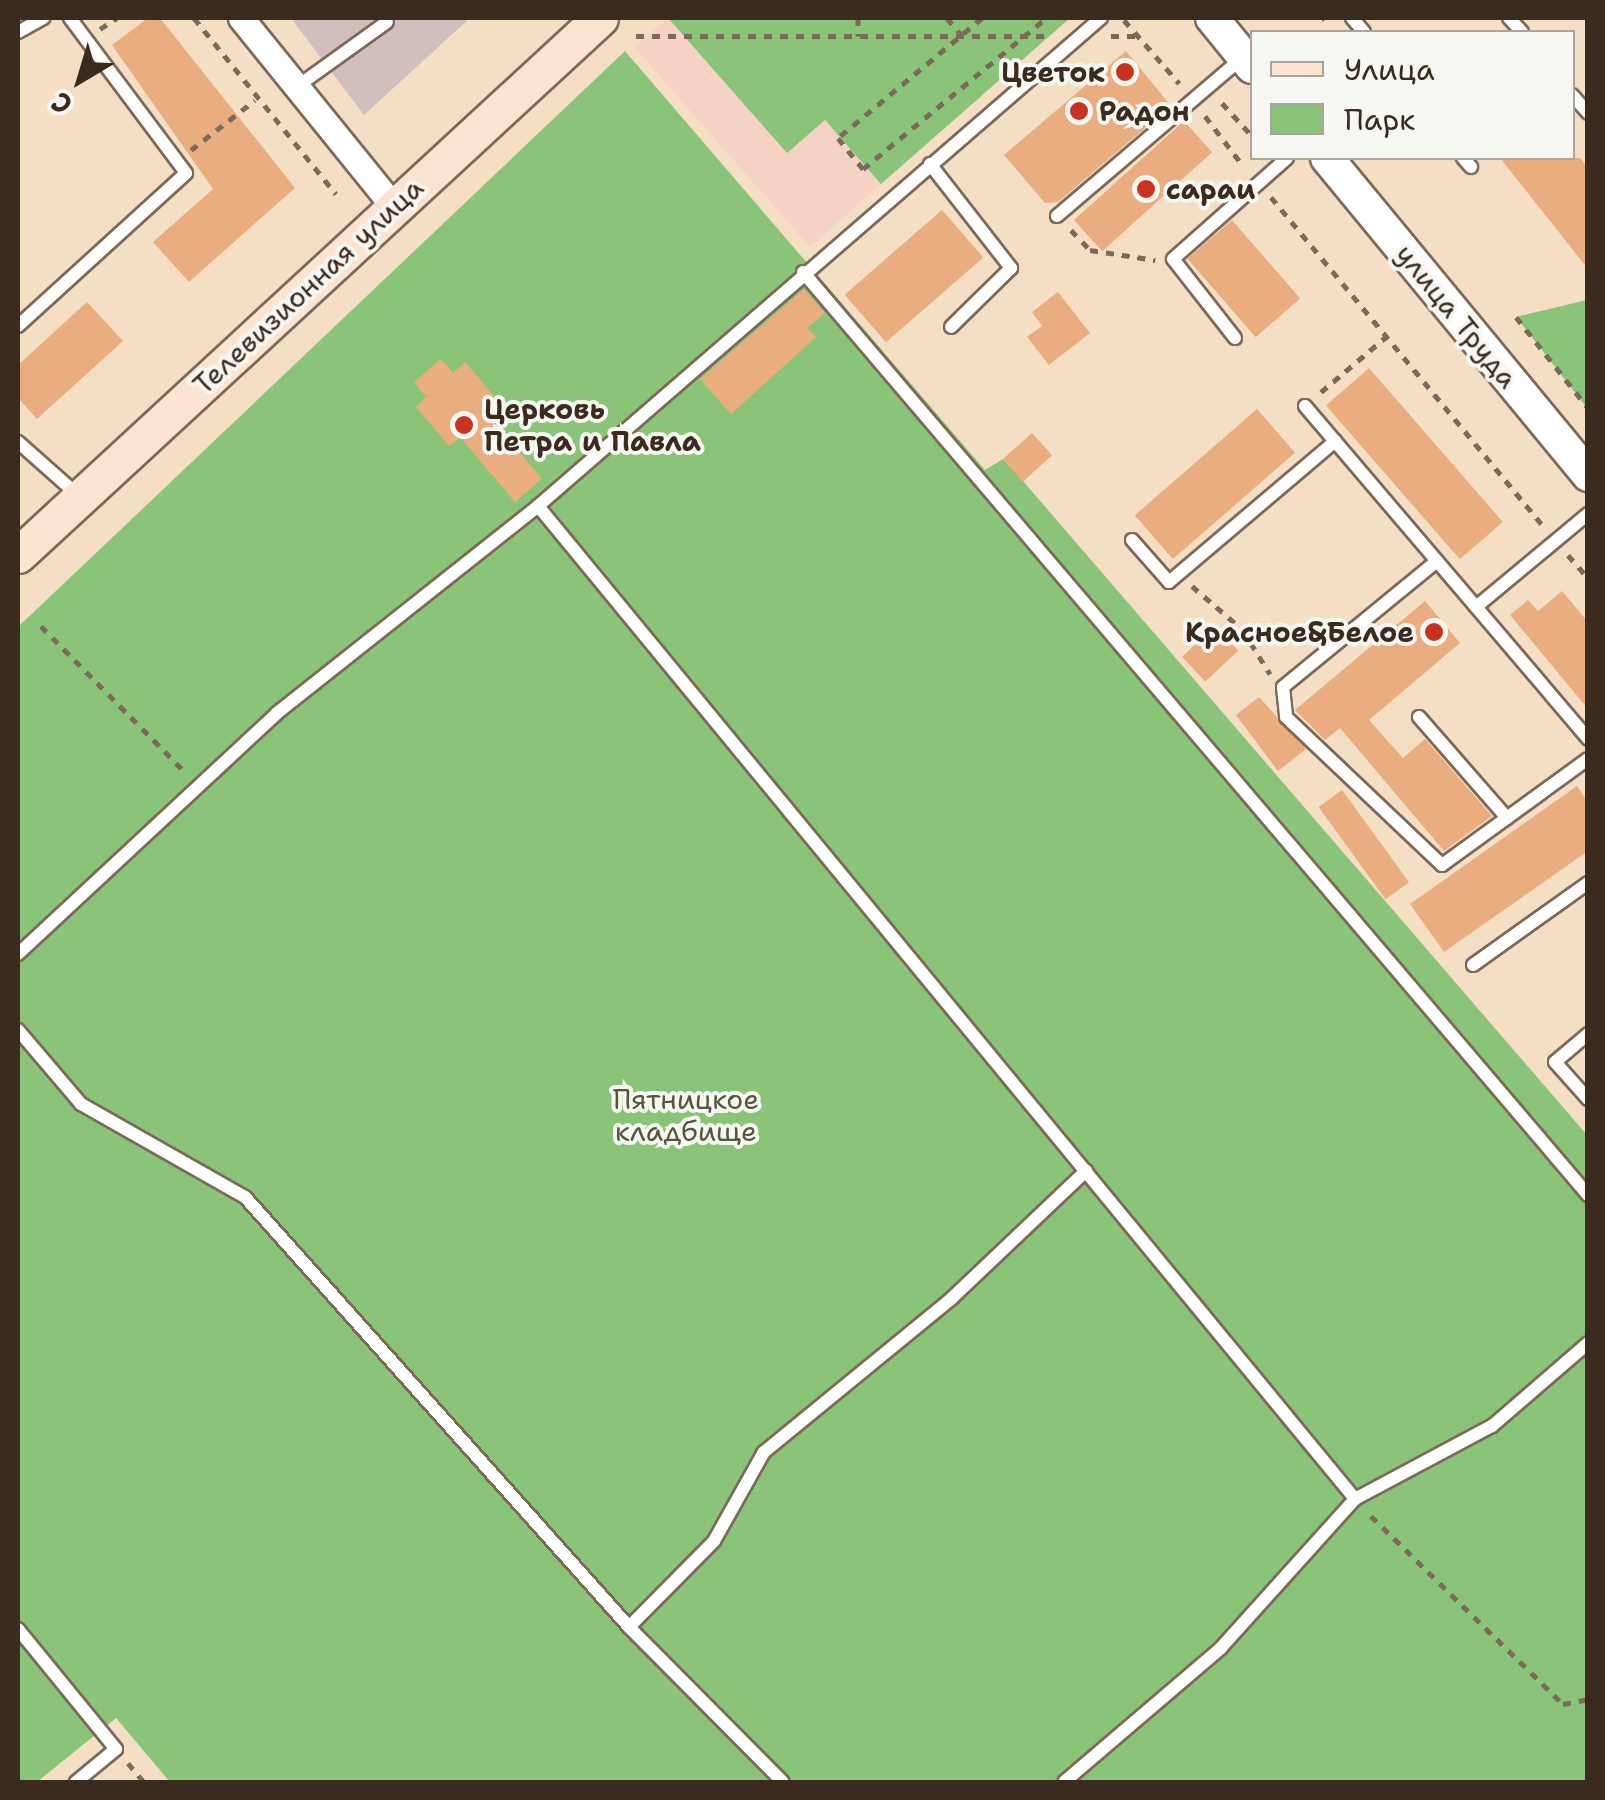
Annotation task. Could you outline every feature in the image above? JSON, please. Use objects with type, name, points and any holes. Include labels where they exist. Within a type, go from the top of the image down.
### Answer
[{"type":"main road","name":"Телевизионная улица","points":[[18,556],[600,18]]},
{"type":"street","points":[[241,18],[292,89],[393,206]]},
{"type":"street","name":"улица Труда","points":[[1329,160],[1588,476]]},
{"type":"lane","points":[[18,32],[43,18]]},
{"type":"lane","points":[[18,326],[186,174],[70,18]]},
{"type":"lane","points":[[18,954],[199,786],[538,506],[803,272],[1101,18]]},
{"type":"lane","points":[[292,89],[387,22]]},
{"type":"lane","points":[[1057,216],[1234,38]]},
{"type":"lane","points":[[1235,338],[1173,258],[1257,180],[1284,160]]},
{"type":"lane","points":[[930,164],[1011,268],[951,327]]},
{"type":"lane","points":[[803,272],[1588,1195]]},
{"type":"lane","points":[[1305,406],[1588,740]]},
{"type":"lane","points":[[18,442],[81,498]]},
{"type":"lane","points":[[1132,540],[1170,582],[1335,442]]},
{"type":"lane","points":[[538,506],[1355,1499]]},
{"type":"lane","points":[[1476,607],[1553,538],[1588,514]]},
{"type":"lane","points":[[1437,561],[1283,687],[1286,717],[1326,764],[1442,865],[1588,759]]},
{"type":"lane","points":[[1419,717],[1506,818]]},
{"type":"lane","points":[[1474,966],[1588,883]]},
{"type":"lane","points":[[18,1030],[81,1104],[244,1198],[629,1627],[784,1782]]},
{"type":"lane","points":[[1588,1034],[1555,1062],[1588,1099]]},
{"type":"lane","points":[[629,1627],[714,1541],[764,1452],[952,1298],[1086,1170]]},
{"type":"lane","points":[[1064,1782],[1220,1648],[1355,1499],[1492,1426],[1588,1343]]},
{"type":"lane","points":[[18,1629],[116,1749],[76,1782]]},
{"type":"path","points":[[194,18],[255,100],[336,194]]},
{"type":"path","points":[[858,18],[858,36]]},
{"type":"path","points":[[947,18],[962,36]]},
{"type":"path","points":[[982,18],[838,138],[863,169],[1046,18]]},
{"type":"path","points":[[636,36],[1138,36]]},
{"type":"path","points":[[176,161],[255,100]]},
{"type":"path","points":[[1199,109],[1587,577]]},
{"type":"path","points":[[1246,169],[1254,160]]},
{"type":"path","points":[[1057,216],[1090,250],[1129,262],[1173,258]]},
{"type":"path","points":[[1516,317],[1588,408]]},
{"type":"path","points":[[1305,406],[1387,336]]},
{"type":"path","points":[[1179,573],[1242,629],[1283,687]]},
{"type":"path","points":[[41,626],[199,786]]},
{"type":"path","points":[[1355,1499],[1562,1704],[1588,1699]]},
{"type":"shaded area","points":[[291,18],[470,18],[364,115]]},
{"type":"shaded area","points":[[668,18],[786,152],[824,119],[881,184],[810,247],[634,47]]},
{"type":"green space","points":[[668,18],[1070,18],[881,184],[825,120],[787,153]]},
{"type":"green space","name":"Пятницкое кладбище","points":[[625,51],[985,470],[1003,459],[1023,481],[1587,1135],[1587,1782],[170,1782],[116,1718],[37,1782],[18,1782],[18,627]]},
{"type":"green space","points":[[1588,300],[1587,408],[1516,317]]},
{"type":"building","points":[[148,18],[160,18],[295,188],[189,282],[153,242],[213,189],[112,45]]},
{"type":"building","points":[[1126,51],[1171,106],[1058,202],[1045,203],[1004,155]]},
{"type":"building","name":"сараи","points":[[1184,121],[1212,152],[1102,251],[1074,220]]},
{"type":"building","points":[[1580,158],[1588,168],[1588,269],[1502,160]]},
{"type":"building","points":[[942,210],[983,258],[886,342],[845,295]]},
{"type":"building","points":[[1232,220],[1300,298],[1256,337],[1187,259]]},
{"type":"building","points":[[804,289],[825,313],[807,328],[816,337],[731,414],[700,379]]},
{"type":"building","points":[[1058,292],[1090,333],[1049,365],[1027,337],[1042,326],[1032,312]]},
{"type":"building","points":[[87,302],[123,341],[37,419],[18,398],[18,365]]},
{"type":"building","name":"Церковь Петра и Павла","points":[[441,359],[453,373],[465,362],[500,403],[487,414],[542,479],[515,502],[460,437],[449,446],[416,407],[426,397],[414,382]]},
{"type":"building","points":[[1369,368],[1503,522],[1460,559],[1326,405]]},
{"type":"building","points":[[1257,409],[1295,453],[1173,559],[1135,515]]},
{"type":"building","points":[[1032,433],[1052,455],[1023,481],[1003,459]]},
{"type":"building","points":[[1562,591],[1588,622],[1588,709],[1510,615],[1528,600],[1538,611]]},
{"type":"building","points":[[1425,601],[1460,643],[1369,720],[1403,758],[1425,739],[1492,816],[1444,851],[1340,728],[1325,740],[1295,710]]},
{"type":"building","points":[[1215,626],[1238,651],[1205,682],[1182,657]]},
{"type":"building","points":[[1259,697],[1306,749],[1278,771],[1236,715]]},
{"type":"building","points":[[1577,786],[1588,802],[1588,851],[1444,952],[1410,904]]},
{"type":"building","points":[[1342,790],[1409,882],[1386,899],[1319,807]]},
{"type":"place","name":"Цветок","points":[[1125,72]]},
{"type":"place","name":"Радон","points":[[1079,111]]},
{"type":"place","name":"сараи","points":[[1146,189]]},
{"type":"place","name":"Церковь Петра и Павла","points":[[464,425]]},
{"type":"place","name":"Красное&Белое","points":[[1434,632]]}]
